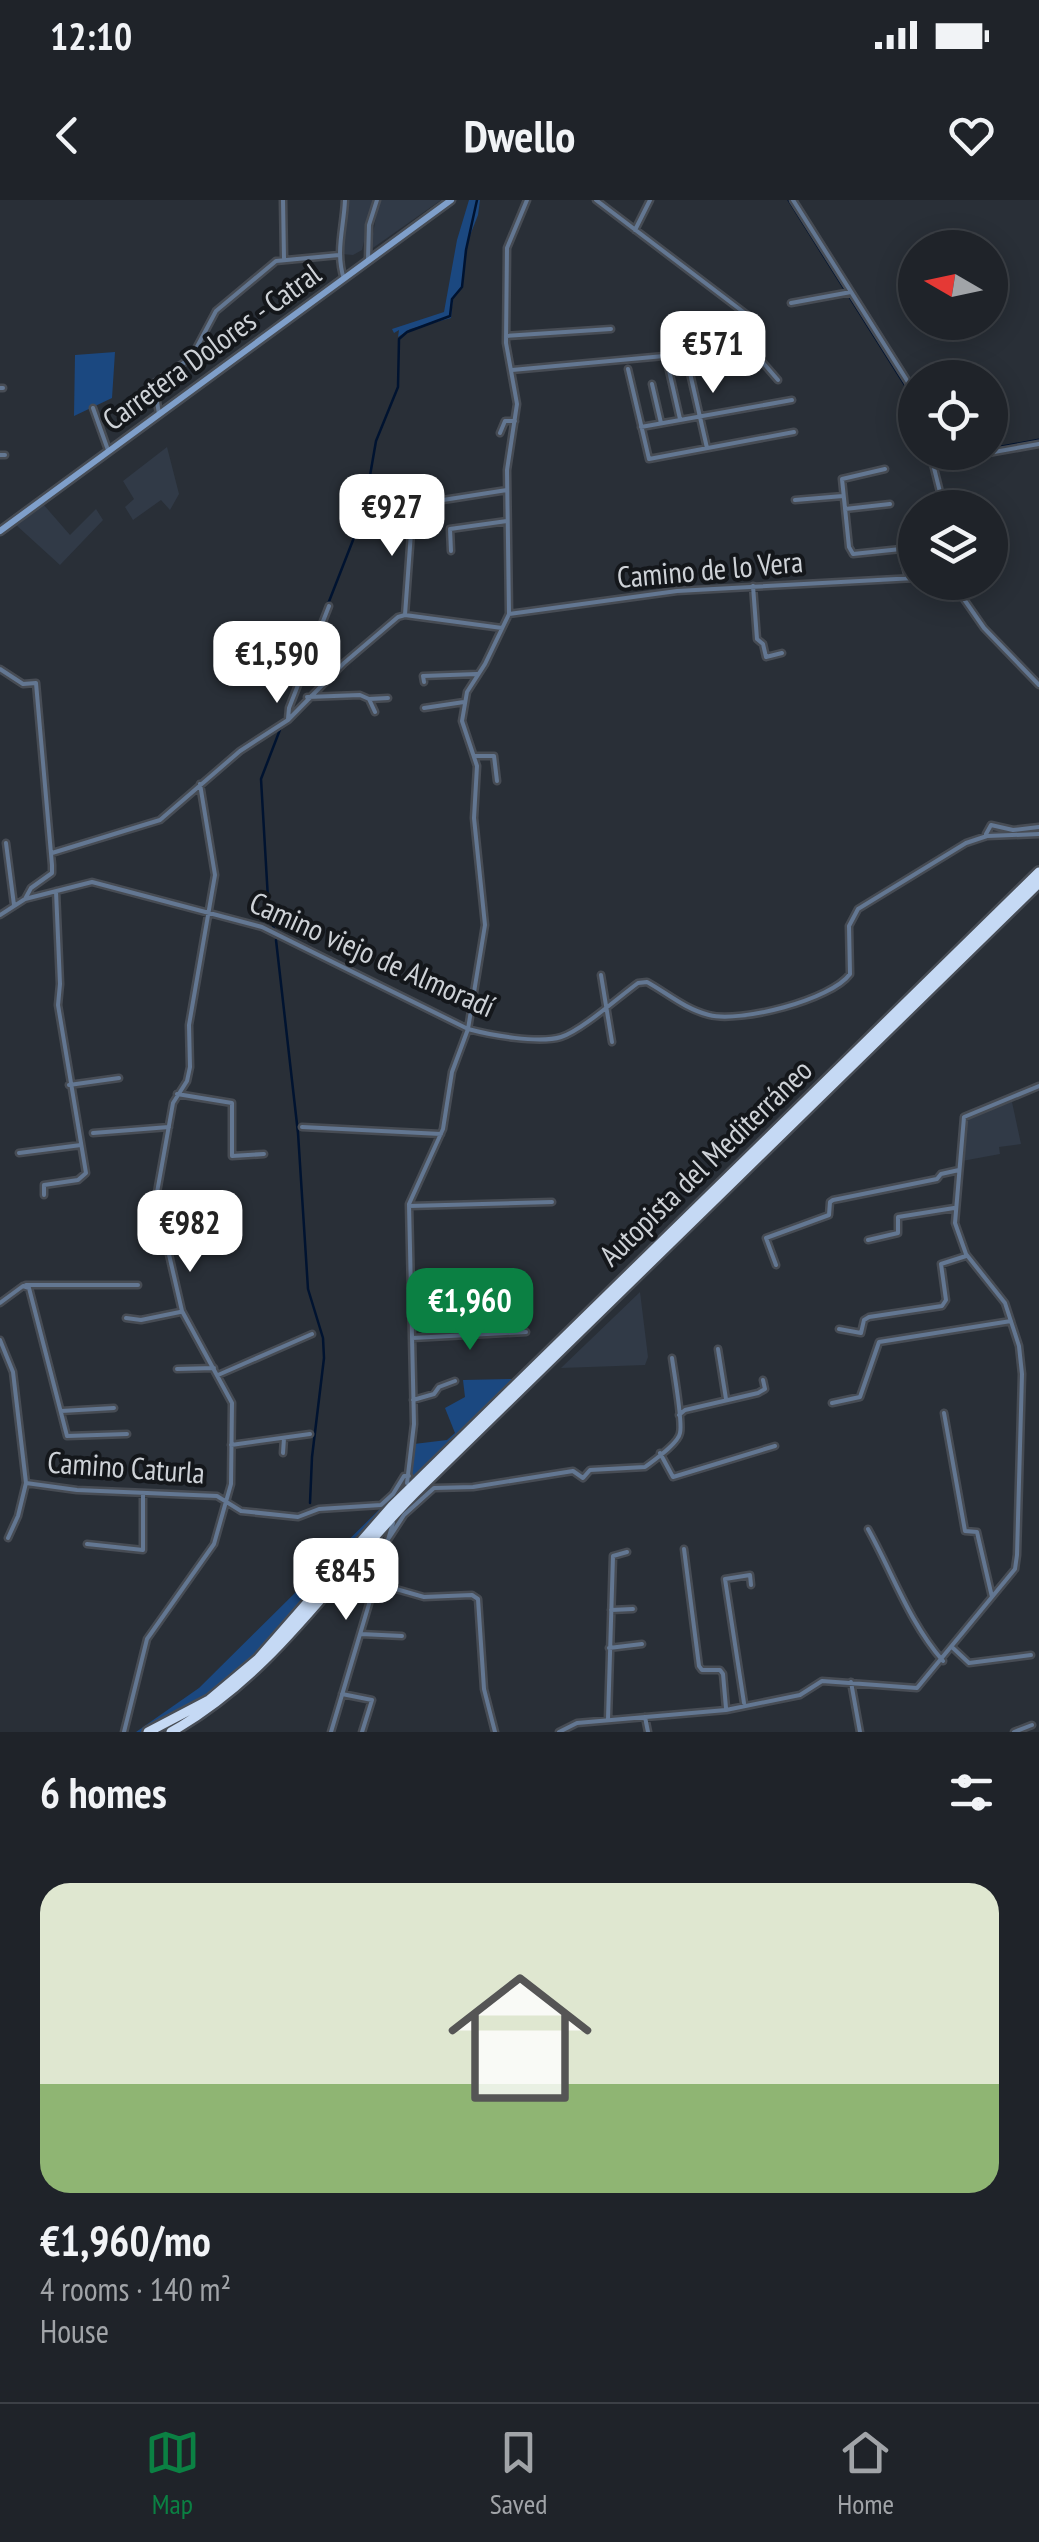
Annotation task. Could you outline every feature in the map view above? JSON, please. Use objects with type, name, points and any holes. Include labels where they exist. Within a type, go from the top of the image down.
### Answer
[{"type":"highway","name":"Autopista del Mediterráneo","points":[[148,1732],[209,1700],[258,1659],[404,1494],[1039,872]]},
{"type":"highway","name":"Autopista del Mediterráneo","points":[[171,1732],[211,1709],[264,1664],[420,1488],[1039,883]]},
{"type":"street","points":[[283,200],[284,258]]},
{"type":"street","points":[[344,279],[339,256],[346,200]]},
{"type":"street","points":[[368,260],[369,225],[376,200]]},
{"type":"street","name":"Carretera Dolores - Catral","points":[[0,531],[451,200]]},
{"type":"street","points":[[407,1483],[413,1400],[410,1206],[441,1134],[452,1072],[468,1028],[485,921],[474,818],[475,756],[462,721],[467,692],[509,614],[508,490],[517,404],[506,336],[508,248],[527,200]]},
{"type":"street","points":[[512,370],[658,357],[739,336],[752,324],[753,319],[596,200]]},
{"type":"street","points":[[635,230],[650,200]]},
{"type":"street","points":[[793,200],[898,367]]},
{"type":"street","points":[[159,414],[154,383],[191,358],[216,311],[254,277],[284,258],[339,256]]},
{"type":"street","points":[[790,302],[849,293]]},
{"type":"street","points":[[506,336],[611,330]]},
{"type":"street","points":[[739,336],[778,380]]},
{"type":"street","points":[[684,351],[707,448]]},
{"type":"street","points":[[668,366],[680,419]]},
{"type":"street","points":[[628,368],[649,459],[794,432]]},
{"type":"street","points":[[652,384],[661,423]]},
{"type":"street","points":[[640,427],[792,400]]},
{"type":"street","points":[[93,408],[108,451]]},
{"type":"street","points":[[500,432],[505,421],[514,421]]},
{"type":"street","points":[[1008,450],[1039,444]]},
{"type":"street","points":[[885,469],[843,476],[850,551],[854,554],[898,549]]},
{"type":"street","points":[[442,500],[508,490]]},
{"type":"street","points":[[795,500],[844,496]]},
{"type":"street","points":[[845,509],[890,504]]},
{"type":"street","points":[[405,615],[413,505]]},
{"type":"street","points":[[451,551],[450,528],[508,521]]},
{"type":"street","name":"Camino de lo Vera","points":[[509,614],[677,591],[898,579]]},
{"type":"street","points":[[753,586],[757,639],[763,644],[766,657],[782,653]]},
{"type":"street","points":[[965,600],[984,628],[1039,685]]},
{"type":"street","points":[[288,720],[289,708],[329,606]]},
{"type":"street","points":[[52,853],[160,820],[249,744],[288,720],[374,634],[405,615],[502,628]]},
{"type":"street","points":[[0,668],[23,684],[36,683],[52,872],[31,888],[25,899]]},
{"type":"street","points":[[424,682],[423,676],[479,674]]},
{"type":"street","points":[[308,697],[360,694],[369,699],[388,698]]},
{"type":"street","points":[[369,699],[375,712]]},
{"type":"street","points":[[424,708],[465,702]]},
{"type":"street","points":[[475,756],[494,756],[497,781]]},
{"type":"street","points":[[124,1732],[147,1639],[214,1544],[230,1484],[232,1402],[182,1311],[156,1198],[169,1127],[190,1068],[190,1025],[215,875],[200,784]]},
{"type":"street","points":[[987,836],[986,829],[991,825],[1039,830]]},
{"type":"street","name":"Camino viejo de Almoradí","points":[[0,915],[25,899],[92,882],[262,927],[468,1028],[486,1034],[543,1039],[562,1037],[638,983],[647,982],[684,1005],[713,1016],[760,1011],[810,999],[843,983],[850,974],[849,926],[858,909],[956,848],[987,836],[1039,830]]},
{"type":"street","points":[[6,843],[14,905]]},
{"type":"street","points":[[44,1195],[44,1185],[78,1180],[86,1173],[58,1004],[56,891]]},
{"type":"street","points":[[602,975],[612,1042]]},
{"type":"street","points":[[69,1085],[118,1078]]},
{"type":"street","points":[[559,1732],[595,1720],[726,1710],[800,1695],[822,1681],[918,1688],[1015,1569],[1020,1521],[1022,1374],[1018,1346],[1000,1294],[968,1255],[958,1236],[954,1208],[964,1116],[1039,1086]]},
{"type":"street","points":[[178,1094],[232,1104],[232,1156],[264,1154]]},
{"type":"street","points":[[93,1133],[169,1127]]},
{"type":"street","points":[[302,1127],[441,1134]]},
{"type":"street","points":[[19,1154],[81,1145]]},
{"type":"street","points":[[776,1266],[766,1238],[829,1214],[833,1200],[937,1179],[941,1174],[959,1170]]},
{"type":"street","points":[[410,1206],[552,1202]]},
{"type":"street","points":[[868,1240],[898,1233],[898,1217],[954,1208]]},
{"type":"street","points":[[840,1328],[861,1333],[864,1320],[869,1318],[942,1306],[946,1300],[941,1264],[968,1255]]},
{"type":"street","points":[[0,1303],[26,1285],[138,1285]]},
{"type":"street","points":[[26,1285],[68,1436],[127,1434]]},
{"type":"street","points":[[126,1318],[141,1320],[182,1311]]},
{"type":"street","points":[[832,1402],[849,1402],[860,1396],[879,1342],[1011,1321]]},
{"type":"street","points":[[412,1338],[526,1332]]},
{"type":"street","points":[[218,1375],[312,1334]]},
{"type":"street","name":"Camino Caturla","points":[[0,1340],[13,1372],[26,1483],[76,1490],[217,1496],[241,1511],[298,1517],[318,1509],[381,1505],[404,1476],[409,1476]]},
{"type":"street","points":[[718,1350],[726,1400]]},
{"type":"street","points":[[389,1538],[404,1515],[434,1488],[473,1487],[572,1472],[583,1478],[590,1470],[645,1467],[680,1434],[672,1358]]},
{"type":"street","points":[[177,1369],[214,1368]]},
{"type":"street","points":[[678,1416],[685,1410],[764,1390],[762,1380]]},
{"type":"street","points":[[413,1400],[434,1394],[438,1386],[455,1381]]},
{"type":"street","points":[[61,1411],[114,1408]]},
{"type":"street","points":[[944,1413],[965,1531],[978,1532],[993,1598]]},
{"type":"street","points":[[231,1444],[310,1434]]},
{"type":"street","points":[[283,1453],[284,1438]]},
{"type":"street","points":[[660,1453],[674,1477],[776,1446]]},
{"type":"street","points":[[8,1538],[26,1483]]},
{"type":"street","points":[[87,1544],[143,1550],[143,1493]]},
{"type":"street","points":[[331,1732],[392,1523]]},
{"type":"street","points":[[868,1529],[919,1630],[943,1661]]},
{"type":"street","points":[[684,1549],[699,1666],[723,1674],[726,1710]]},
{"type":"street","points":[[608,1719],[613,1556],[626,1552]]},
{"type":"street","points":[[744,1705],[725,1579],[750,1575],[751,1585]]},
{"type":"street","points":[[376,1583],[424,1596],[478,1598],[484,1690],[496,1732]]},
{"type":"street","points":[[611,1610],[633,1609]]},
{"type":"street","points":[[360,1634],[402,1636]]},
{"type":"street","points":[[609,1648],[642,1644]]},
{"type":"street","points":[[953,1648],[969,1663],[1031,1655]]},
{"type":"street","points":[[851,1682],[860,1732]]},
{"type":"street","points":[[342,1694],[372,1700],[362,1732]]},
{"type":"street","points":[[645,1716],[648,1732]]},
{"type":"street","points":[[595,1720],[598,1732]]},
{"type":"street","points":[[1014,1732],[1032,1725]]},
{"type":"shaded area","points":[[348,200],[374,200],[362,250],[353,255],[341,254]]},
{"type":"shaded area","points":[[379,200],[441,200],[370,250]]},
{"type":"shaded area","points":[[469,200],[480,200],[478,215],[467,243],[462,287],[453,297],[451,318],[410,329],[398,337],[399,330],[394,333],[392,329],[444,312]]},
{"type":"shaded area","points":[[115,352],[112,398],[74,416],[75,355]]},
{"type":"shaded area","points":[[167,447],[179,494],[170,510],[161,500],[133,520],[125,507],[134,499],[123,481]]},
{"type":"shaded area","points":[[43,504],[70,535],[96,509],[103,520],[60,565],[15,524]]},
{"type":"shaded area","points":[[1012,1102],[1021,1144],[999,1147],[1000,1154],[962,1161],[966,1118]]},
{"type":"shaded area","points":[[640,1292],[648,1357],[645,1365],[561,1368]]},
{"type":"shaded area","points":[[512,1379],[409,1482],[414,1444],[447,1440],[455,1433],[445,1408],[465,1397],[463,1380]]},
{"type":"shaded area","points":[[405,1484],[402,1490],[244,1666],[191,1706],[145,1732],[136,1732],[199,1688]]},
{"type":"waterway","points":[[367,493],[376,441],[398,387],[399,339],[407,332],[450,316],[452,299],[462,287],[477,200]]},
{"type":"waterway","points":[[790,200],[898,372]]},
{"type":"waterway","points":[[1008,447],[1039,441]]},
{"type":"waterway","points":[[328,604],[355,535]]},
{"type":"waterway","points":[[274,930],[268,899],[261,779],[281,727]]},
{"type":"waterway","points":[[276,940],[298,1133],[308,1289],[323,1338],[310,1503]]}]
